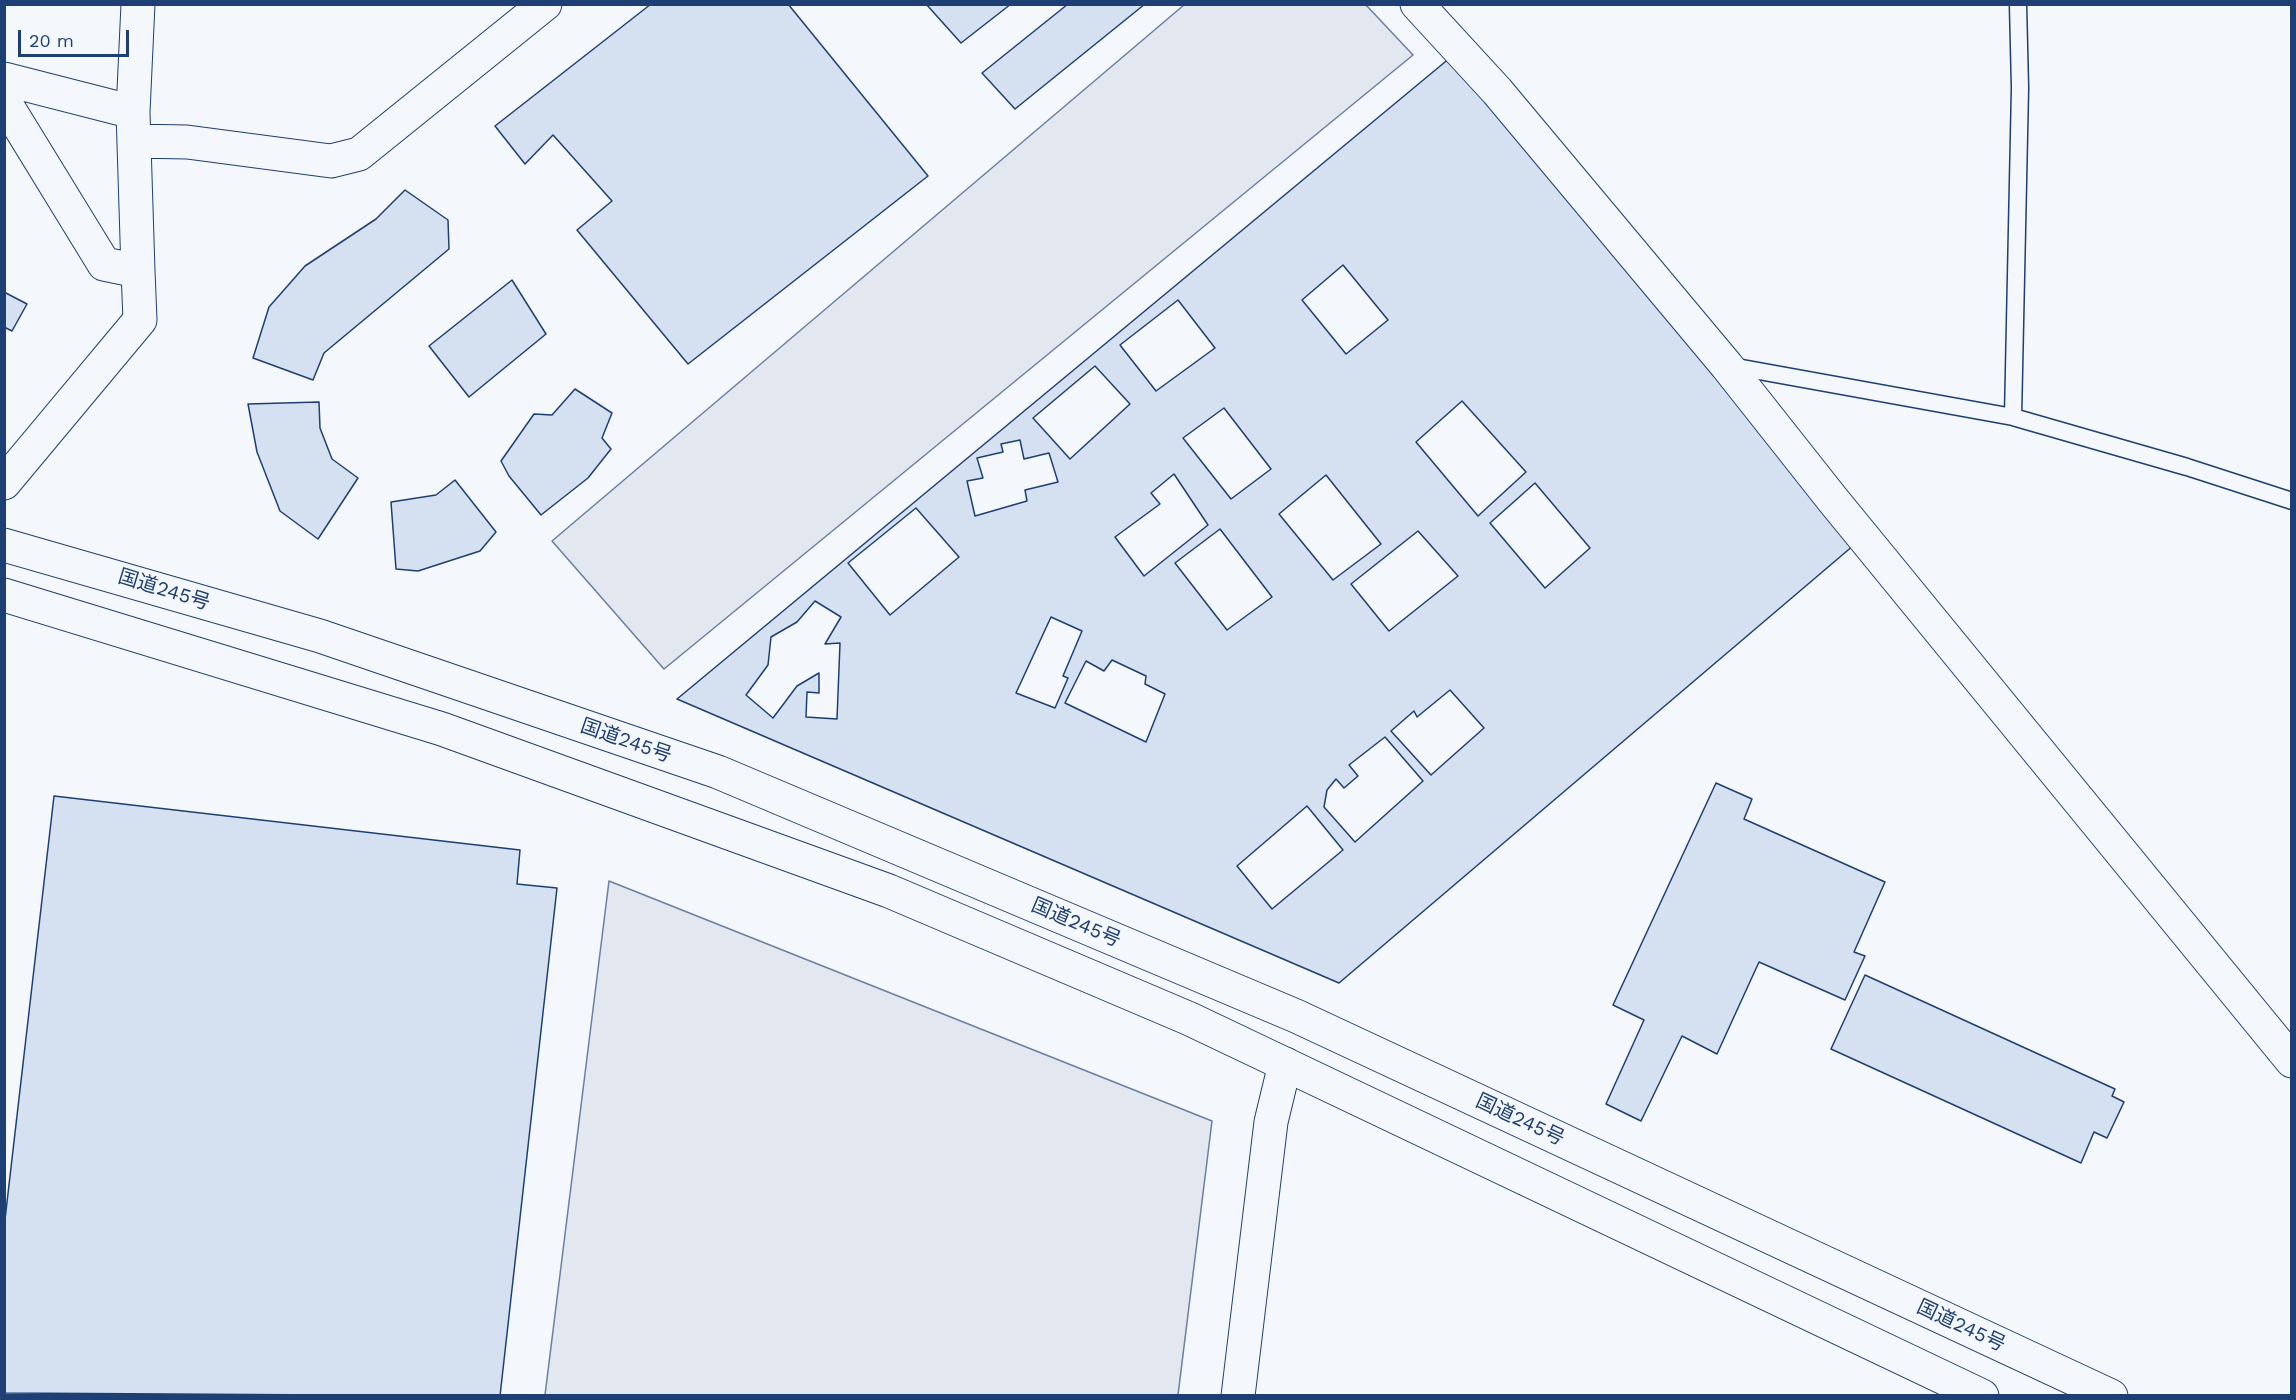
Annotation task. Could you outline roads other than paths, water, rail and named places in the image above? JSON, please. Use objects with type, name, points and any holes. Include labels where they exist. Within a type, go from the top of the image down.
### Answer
[{"type":"main road","points":[[4,483],[140,320],[134,127],[138,4]]},
{"type":"main road","points":[[4,79],[134,127],[187,142],[332,161],[359,154],[545,4]]},
{"type":"main road","points":[[1417,4],[1497,91],[1727,366],[1840,510],[2292,1061]]},
{"type":"main road","points":[[4,101],[104,264],[138,271]]},
{"type":"main road","name":"国道245号","points":[[4,545],[320,636],[717,772],[1296,1016],[2111,1395]]},
{"type":"main road","points":[[4,595],[59,609],[442,729],[709,824],[900,896],[1179,1014],[1982,1395]]},
{"type":"main road","points":[[1238,1395],[1271,1122],[1285,1064]]},
{"type":"lane","points":[[2013,417],[2020,88],[2018,4]]},
{"type":"lane","points":[[1727,366],[2013,417],[2187,467],[2292,501]]}]
